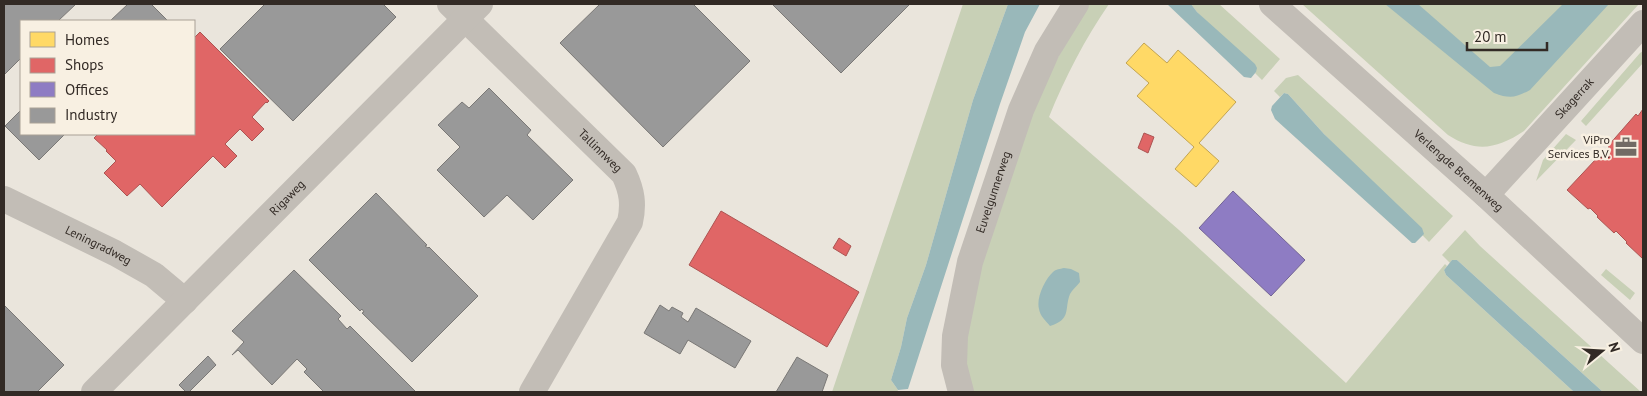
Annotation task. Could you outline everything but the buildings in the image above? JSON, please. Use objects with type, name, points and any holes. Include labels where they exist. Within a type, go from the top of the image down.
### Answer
[{"type":"street","name":"Euvelgunnerweg","points":[[961,392],[954,366],[955,336],[970,262],[1021,110],[1047,51],[1076,4]]},
{"type":"street","name":"Verlengde Bremenweg","points":[[1272,4],[1486,195],[1643,341]]},
{"type":"street","name":"Rigaweg","points":[[94,392],[185,301],[465,9]]},
{"type":"street","name":"Tallinnweg","points":[[465,9],[624,174],[630,187],[633,202],[630,222],[532,392]]},
{"type":"street","name":"Skagerrak","points":[[1486,195],[1643,23]]},
{"type":"street","name":"Leningradweg","points":[[4,199],[115,253],[154,275],[185,301]]},
{"type":"green space","points":[[963,4],[1008,4],[973,100],[926,265],[907,318],[891,380],[898,390],[897,392],[832,392]]},
{"type":"green space","points":[[1086,4],[1109,4],[1076,59],[1049,117],[1179,230],[1346,383],[1445,264],[1447,266],[1444,270],[1446,275],[1574,392],[970,392],[962,364],[978,264],[1029,113]]},
{"type":"green space","points":[[1191,4],[1219,4],[1280,59],[1262,80]]},
{"type":"green space","points":[[1302,4],[1639,4],[1524,131],[1505,142],[1486,147],[1458,141],[1448,135]]},
{"type":"green space","points":[[1643,51],[1643,63],[1586,126],[1581,121]]},
{"type":"green space","points":[[1298,75],[1453,216],[1429,242],[1324,134],[1288,94],[1284,93],[1280,97],[1274,91],[1286,78]]},
{"type":"green space","points":[[1566,134],[1576,140],[1536,181],[1543,160]]},
{"type":"green space","points":[[1465,230],[1480,246],[1641,392],[1603,392],[1457,260],[1452,260],[1450,263],[1442,255]]},
{"type":"green space","points":[[1606,269],[1635,293],[1630,300],[1601,275]]},
{"type":"water","points":[[1008,4],[1040,4],[1025,32],[1000,104],[908,389],[898,390],[891,380],[907,318],[926,265],[973,100]]},
{"type":"water","points":[[1167,4],[1191,4],[1197,12],[1255,64],[1256,72],[1251,78],[1244,77]]},
{"type":"water","points":[[1385,4],[1418,4],[1490,67],[1500,66],[1563,4],[1609,4],[1530,90],[1520,95],[1508,97],[1494,93]]},
{"type":"water","points":[[1284,93],[1288,94],[1324,134],[1422,228],[1424,234],[1415,243],[1412,243],[1275,119],[1271,110],[1272,106]]},
{"type":"water","points":[[1452,260],[1457,260],[1603,392],[1574,392],[1446,275],[1444,270]]},
{"type":"water","points":[[1064,268],[1079,273],[1080,282],[1070,294],[1066,313],[1062,320],[1050,326],[1040,312],[1038,305],[1040,294],[1050,275],[1055,270]]},
{"type":"place","name":"ViPro Services B.V.","points":[[1626,147]]}]
